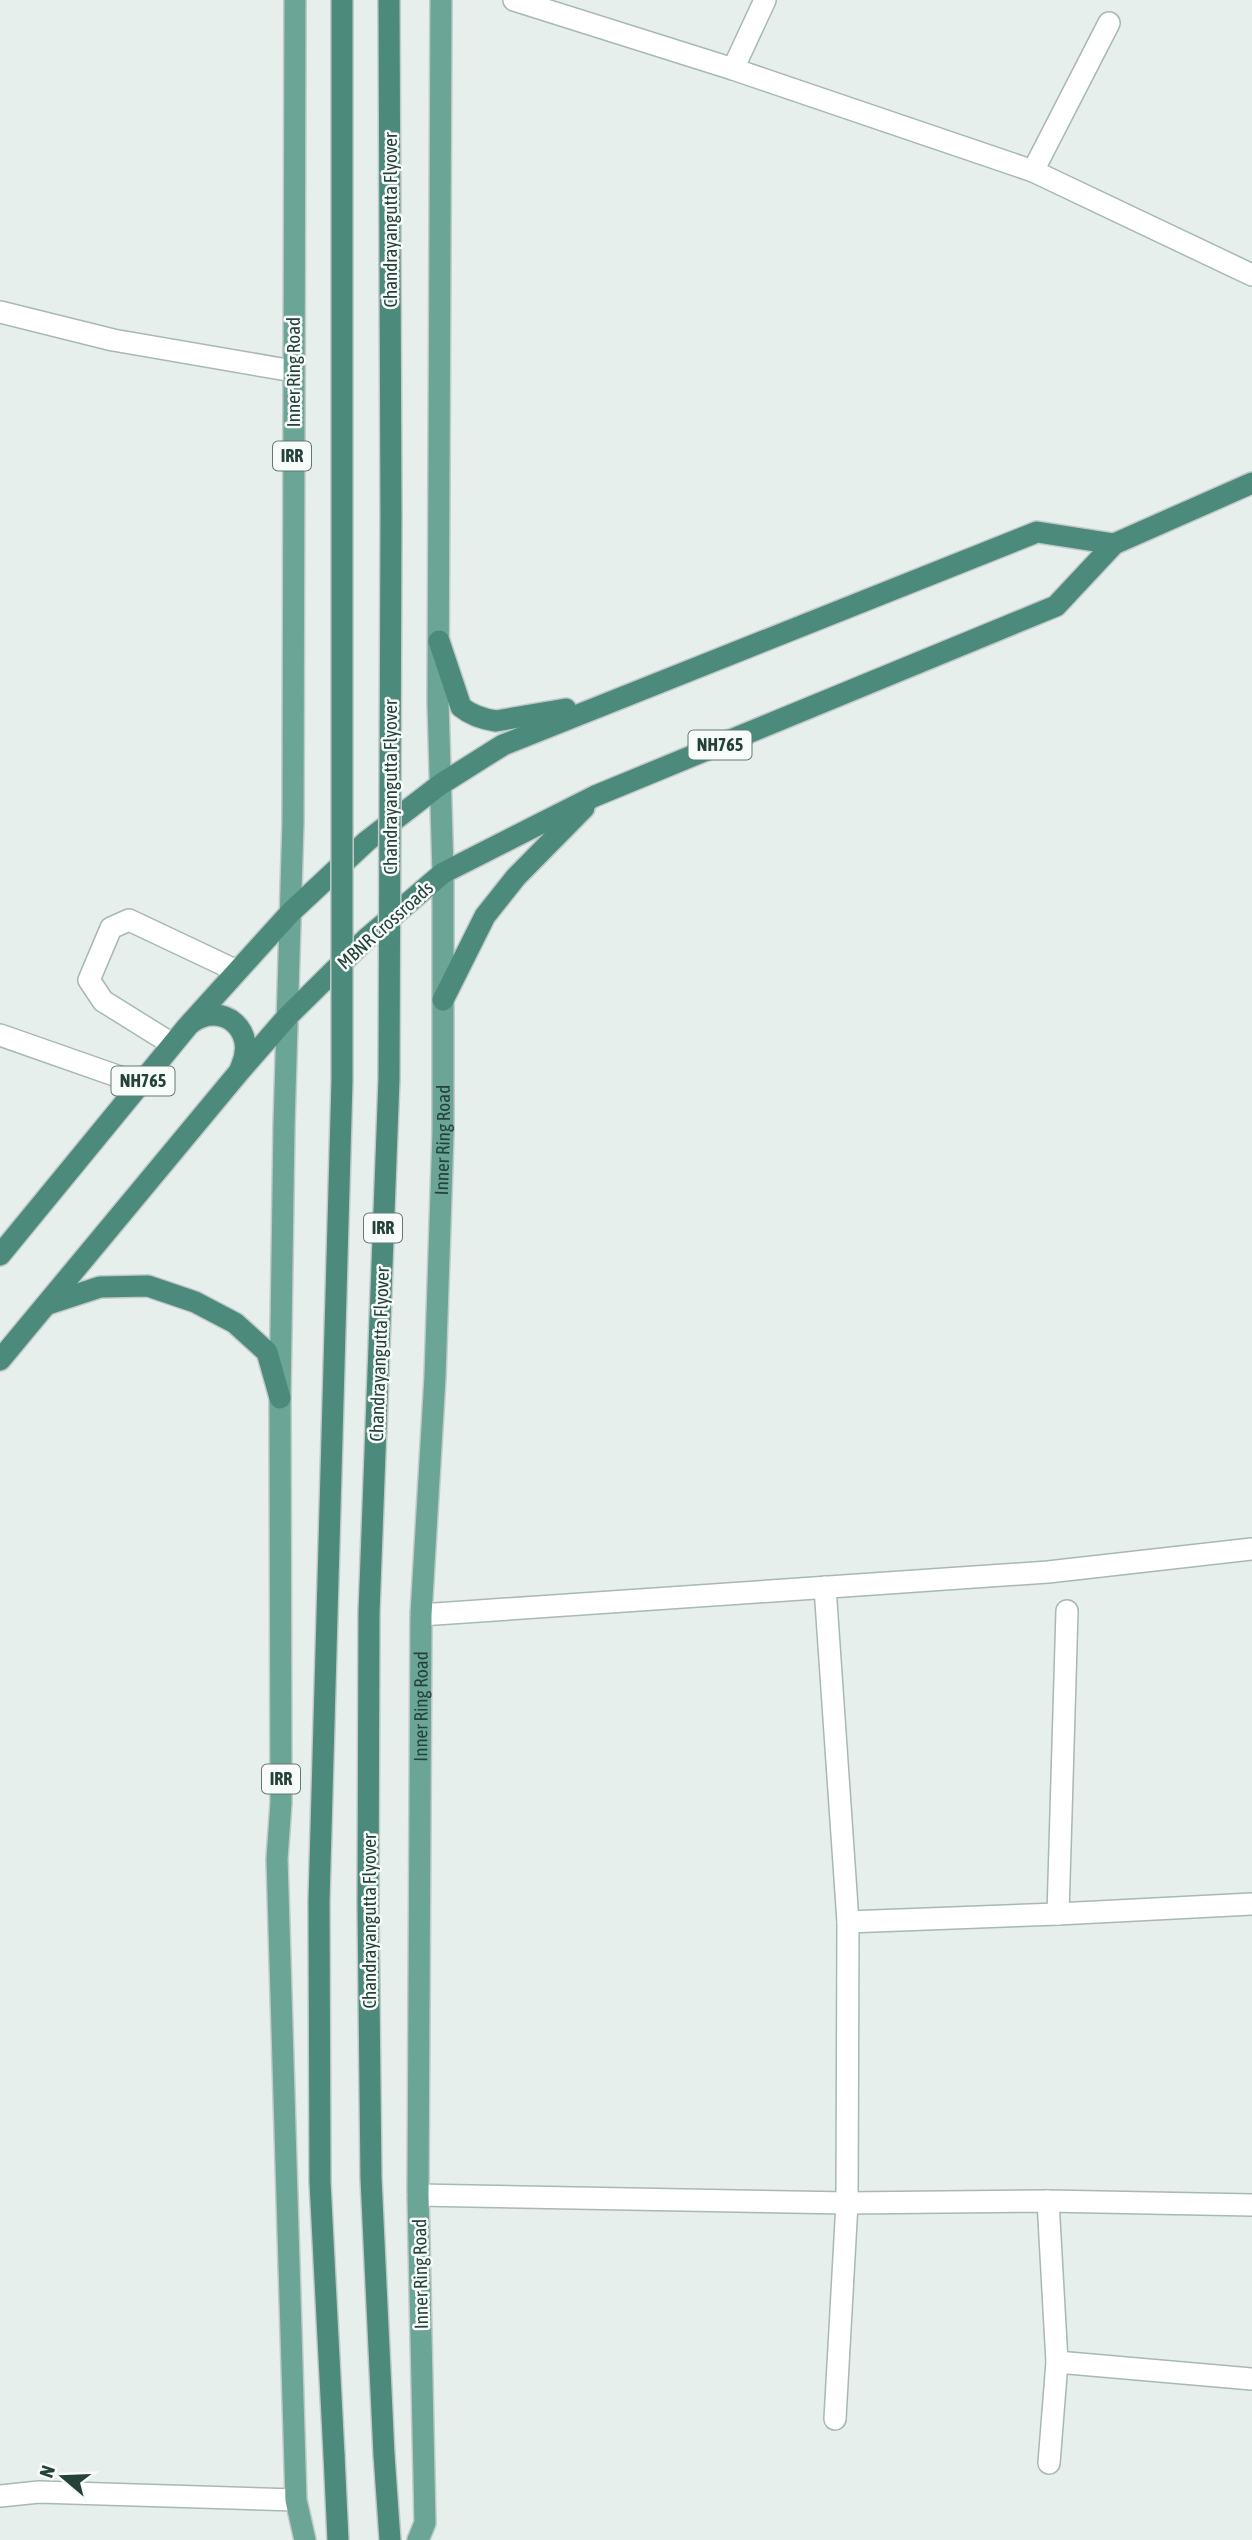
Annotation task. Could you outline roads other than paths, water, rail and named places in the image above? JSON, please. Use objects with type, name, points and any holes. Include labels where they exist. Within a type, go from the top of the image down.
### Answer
[{"type":"highway","name":"IRR","points":[[338,2540],[320,2182],[319,1900],[342,1068],[342,0]]},
{"type":"highway","name":"Chandrayangutta Flyover","points":[[389,0],[389,1066],[369,1614],[368,1878],[371,2178],[390,2540]]},
{"type":"highway","name":"NH765","points":[[443,873],[595,796],[1056,606],[1114,544],[1252,483]]},
{"type":"highway","name":"NH765","points":[[0,1255],[172,1044],[291,912],[368,841],[442,784],[503,745],[1037,532],[1114,544]]},
{"type":"highway","points":[[439,641],[461,707],[486,720],[551,713],[634,693]]},
{"type":"highway","points":[[443,1000],[485,916],[516,877],[595,796]]},
{"type":"highway","name":"MBNR Crossroads","points":[[288,1016],[366,939],[443,873]]},
{"type":"highway","points":[[187,1027],[201,1016],[219,1015],[236,1023],[246,1037],[247,1055],[239,1072]]},
{"type":"highway","name":"NH765","points":[[0,1360],[288,1016]]},
{"type":"highway","points":[[48,1304],[100,1287],[136,1286],[148,1286],[195,1303],[235,1323],[267,1352],[280,1398]]},
{"type":"main road","name":"Inner Ring Road","points":[[291,912],[295,0]]},
{"type":"main road","points":[[441,0],[438,702],[442,784]]},
{"type":"main road","name":"MBNR Crossroads","points":[[442,784],[443,873]]},
{"type":"main road","name":"Inner Ring Road","points":[[418,2540],[425,2523],[418,2195],[421,1615],[435,1363],[443,1133],[443,873]]},
{"type":"main road","name":"IRR","points":[[291,912],[280,1398],[281,1803],[276,1859],[296,2500],[305,2540]]},
{"type":"street","points":[[514,0],[733,69],[1033,171],[1252,275]]},
{"type":"street","points":[[733,69],[765,0]]},
{"type":"street","points":[[1033,171],[1109,23]]},
{"type":"street","points":[[0,312],[113,340],[293,370]]},
{"type":"street","points":[[172,1044],[103,1001],[89,980],[111,928],[129,920],[237,971]]},
{"type":"street","points":[[0,1035],[140,1084]]},
{"type":"street","points":[[421,1615],[1048,1572],[1252,1549]]},
{"type":"street","points":[[825,1587],[848,1922],[847,2203],[835,2419]]},
{"type":"street","points":[[1058,1913],[1067,1611]]},
{"type":"street","points":[[848,1922],[1252,1904]]},
{"type":"street","points":[[418,2195],[847,2203],[1048,2201],[1252,2205]]},
{"type":"street","points":[[1048,2201],[1057,2362],[1049,2463]]},
{"type":"street","points":[[1057,2362],[1252,2379]]},
{"type":"street","points":[[0,2496],[39,2492],[296,2500]]}]
